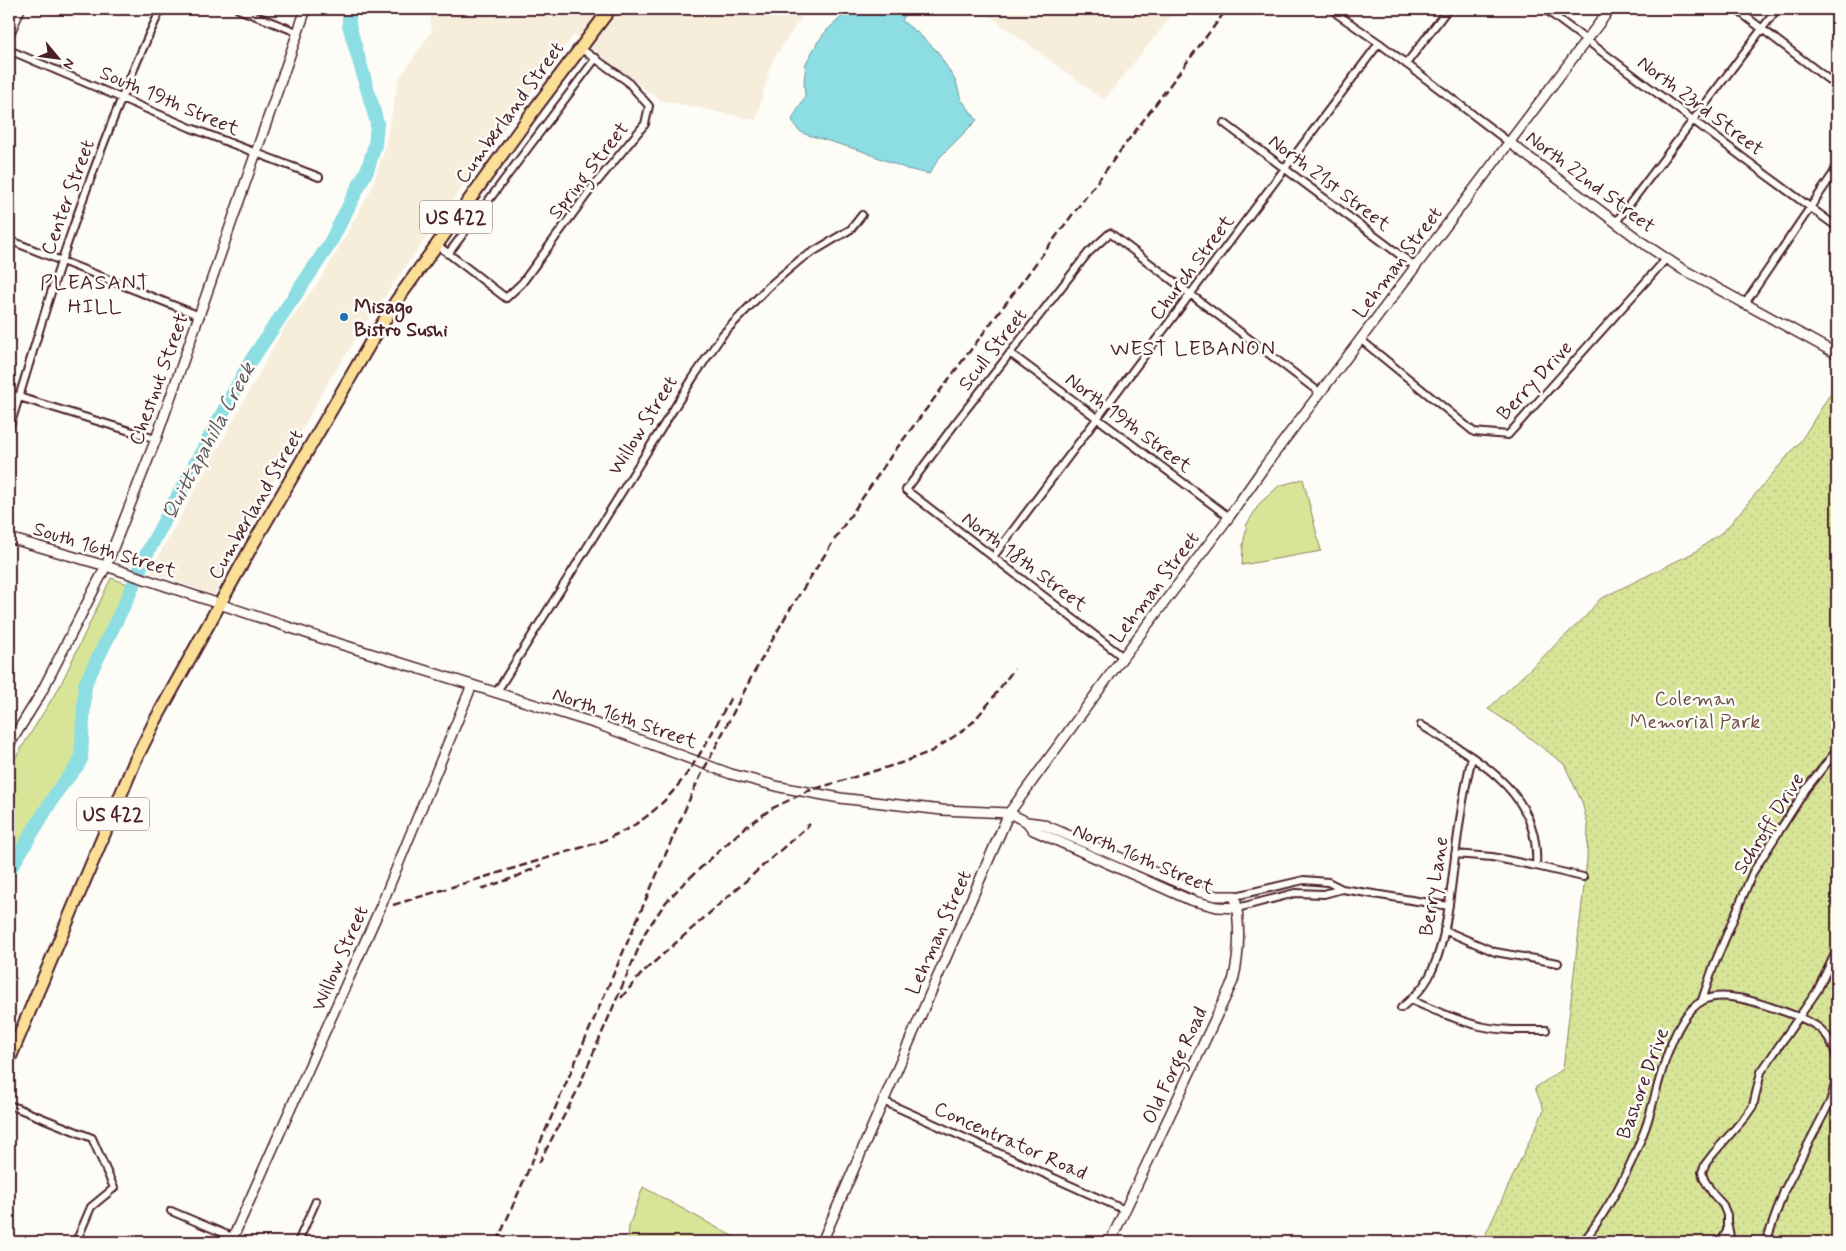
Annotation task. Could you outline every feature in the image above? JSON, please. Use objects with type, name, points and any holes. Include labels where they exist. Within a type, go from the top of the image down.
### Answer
[{"type":"highway","name":"Cumberland Street","points":[[9,1060],[135,760],[253,544],[370,342],[397,300],[436,244],[610,9]]},
{"type":"street","points":[[9,34],[20,9]]},
{"type":"street","name":"Center Street","points":[[9,429],[61,260],[121,98],[161,9]]},
{"type":"street","points":[[238,9],[297,32]]},
{"type":"street","name":"Chestnut Street","points":[[9,745],[40,695],[106,566],[156,439],[306,9]]},
{"type":"street","points":[[1406,64],[1448,9]]},
{"type":"street","name":"North 23rd Street","points":[[1546,9],[1837,227]]},
{"type":"street","name":"Lehman Street","points":[[822,1242],[1009,813],[1123,657],[1229,517],[1266,462],[1416,267],[1610,9]]},
{"type":"street","points":[[1736,9],[1837,86]]},
{"type":"street","points":[[1616,222],[1777,9]]},
{"type":"street","name":"North 22nd Street","points":[[1338,14],[1666,259],[1744,305],[1837,354]]},
{"type":"street","name":"Church Street","points":[[993,557],[1379,44]]},
{"type":"street","name":"Spring Street","points":[[448,254],[506,298],[522,283],[591,189],[646,124],[649,106],[627,81],[580,48]]},
{"type":"street","name":"South 19th Street","points":[[9,50],[256,154],[319,177]]},
{"type":"street","points":[[436,244],[448,254],[596,58]]},
{"type":"street","name":"North 21st Street","points":[[1224,123],[1416,267]]},
{"type":"street","points":[[1744,305],[1837,168]]},
{"type":"street","name":"Willow Street","points":[[496,693],[693,378],[724,334],[788,270],[801,259],[851,229],[862,215]]},
{"type":"street","name":"Scull Street","points":[[906,490],[1088,253],[1110,233],[1191,294]]},
{"type":"street","points":[[9,240],[200,316]]},
{"type":"street","name":"Berry Drive","points":[[1360,339],[1474,432],[1508,435],[1666,259]]},
{"type":"street","points":[[1191,294],[1319,392]]},
{"type":"street","name":"North 19th Street","points":[[1010,353],[1229,517]]},
{"type":"street","points":[[9,394],[156,439]]},
{"type":"street","name":"North 18th Street","points":[[906,490],[1123,657]]},
{"type":"street","name":"South 16th Street","points":[[9,538],[106,566],[143,580],[220,604]]},
{"type":"street","name":"North 16th Street","points":[[220,604],[328,640],[597,724],[731,774],[780,787],[942,810],[1009,813],[1027,822],[1042,824],[1200,892],[1217,896],[1235,896],[1304,880],[1328,882],[1342,889],[1448,906]]},
{"type":"street","name":"Willow Street","points":[[232,1240],[381,906],[472,685]]},
{"type":"street","points":[[1421,725],[1472,757],[1503,780],[1520,802],[1530,822],[1535,837],[1536,866]]},
{"type":"street","name":"Schroff Drive","points":[[1702,1000],[1753,872],[1806,789],[1837,750]]},
{"type":"street","name":"Berry Lane","points":[[1401,1008],[1422,989],[1438,956],[1448,906],[1466,779],[1472,757]]},
{"type":"street","name":"North 16th Street","points":[[1027,822],[1034,830],[1190,900],[1217,907],[1237,908],[1294,893],[1324,894],[1342,889]]},
{"type":"street","points":[[1455,854],[1492,857],[1583,877]]},
{"type":"street","name":"Old Forge Road","points":[[1110,1242],[1233,981],[1238,962],[1235,896]]},
{"type":"street","points":[[1444,930],[1495,952],[1558,963]]},
{"type":"street","points":[[1721,1241],[1727,1230],[1727,1214],[1723,1205],[1713,1194],[1704,1179],[1702,1172],[1706,1163],[1753,1106],[1757,1083],[1768,1059],[1800,1018],[1837,950]]},
{"type":"street","points":[[1702,1000],[1713,997],[1744,999],[1800,1018],[1824,1032],[1833,1042],[1837,1060]]},
{"type":"street","points":[[1411,1000],[1440,1013],[1481,1026],[1512,1030],[1546,1030]]},
{"type":"street","name":"Bashore Drive","points":[[1583,1242],[1596,1226],[1620,1185],[1645,1129],[1673,1037],[1688,1014],[1702,1000]]},
{"type":"street","points":[[1766,1242],[1784,1191],[1830,1102],[1837,1078]]},
{"type":"street","name":"Concentrator Road","points":[[883,1101],[1125,1210]]},
{"type":"street","points":[[12,1106],[92,1138],[114,1188],[91,1207],[76,1242]]},
{"type":"street","points":[[298,1242],[316,1202]]},
{"type":"street","points":[[170,1211],[232,1240],[244,1242]]},
{"type":"shaded area","points":[[429,9],[807,9],[772,61],[756,120],[660,100],[574,35],[480,162],[364,325],[327,384],[253,518],[214,595],[150,572],[283,330],[323,276],[371,190],[384,151],[399,79],[432,31]]},
{"type":"shaded area","points":[[980,9],[1177,9],[1104,100]]},
{"type":"green space","name":"Coleman Memorial Park","points":[[1837,383],[1837,1242],[1482,1242],[1544,1110],[1535,1088],[1563,1069],[1587,860],[1588,826],[1582,802],[1564,764],[1488,709],[1586,616],[1600,599],[1695,552],[1725,530],[1802,439]]},
{"type":"green space","points":[[1303,479],[1321,551],[1242,565],[1247,524],[1260,503],[1279,486]]},
{"type":"green space","points":[[111,578],[128,584],[80,683],[78,754],[75,762],[53,788],[9,862],[9,768],[60,686]]},
{"type":"green space","points":[[643,1187],[743,1242],[628,1242],[629,1226]]},
{"type":"water","points":[[854,9],[907,9],[902,21],[937,51],[956,82],[961,99],[977,120],[940,157],[929,174],[907,169],[862,151],[805,134],[798,130],[792,120],[805,96],[806,63],[817,43],[827,30],[846,13]]},
{"type":"waterway","name":"Quittapahilla Creek","points":[[9,871],[58,790],[81,759],[85,684],[130,593],[146,555],[250,362],[329,245],[368,168],[375,145],[377,123],[349,25],[349,9]]},
{"type":"railway","points":[[497,1242],[694,789],[751,678],[787,614],[891,456],[1227,9]]},
{"type":"railway","points":[[539,1163],[576,1093],[646,931],[666,902],[682,885],[742,830],[771,809],[808,791],[901,763],[932,751],[973,722],[1014,669]]},
{"type":"railway","points":[[393,905],[603,841],[631,827],[649,815],[678,786],[701,752],[731,697]]},
{"type":"railway","points":[[621,998],[643,972],[810,824]]},
{"type":"railway","points":[[481,889],[516,877],[541,865]]},
{"type":"place","name":"Misago Bistro Sushi","points":[[344,317]]},
{"type":"district","name":"PLEASANT HILL","points":[[95,294]]},
{"type":"district","name":"WEST LEBANON","points":[[1193,348]]}]
